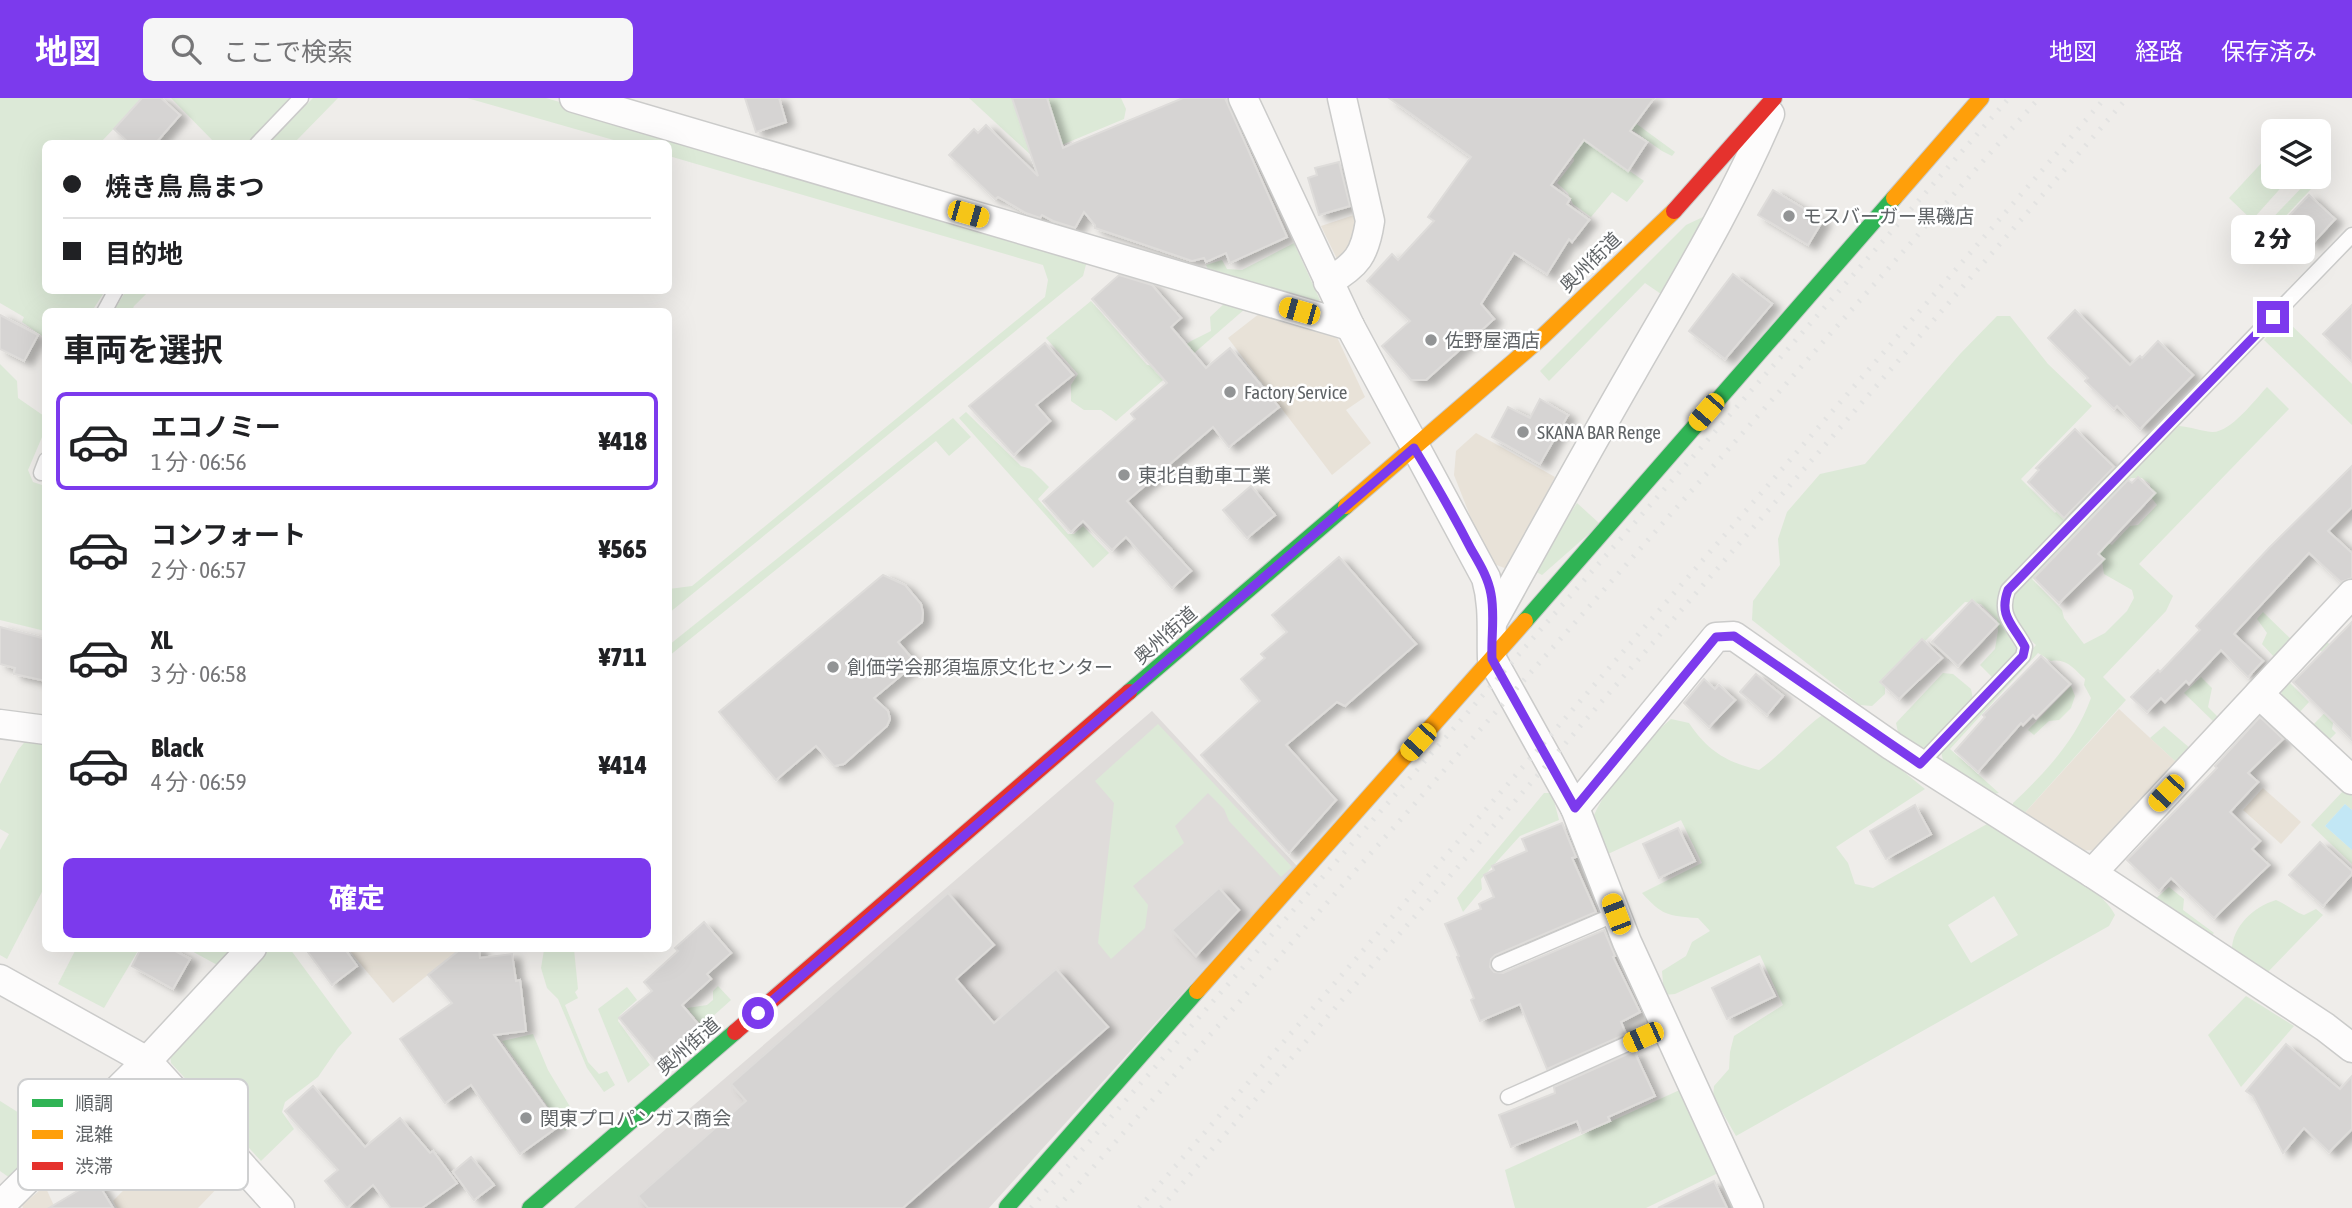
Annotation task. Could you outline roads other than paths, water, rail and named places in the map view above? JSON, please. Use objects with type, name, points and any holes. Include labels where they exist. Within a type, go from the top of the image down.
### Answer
[{"type":"main road","name":"奥州街道","points":[[530,1208],[1541,338],[1677,208],[1775,98]]},
{"type":"main road","points":[[1006,1207],[1492,659],[1981,98]]},
{"type":"street","points":[[574,98],[1350,326]]},
{"type":"street","points":[[1243,98],[1350,326],[1486,578],[1491,594],[1492,659],[1575,808],[1616,914],[1665,1027],[1749,1208]]},
{"type":"street","points":[[1328,282],[1351,268],[1360,258],[1370,221],[1342,98]]},
{"type":"street","points":[[1493,621],[1718,223],[1748,166],[1775,98]]},
{"type":"street","points":[[2092,873],[2352,594]]},
{"type":"street","points":[[1575,808],[1716,637],[1734,636],[1920,764],[2092,873],[2325,1027],[2352,1048]]},
{"type":"street","points":[[2259,694],[2352,780]]},
{"type":"street","points":[[0,724],[42,729]]},
{"type":"street","points":[[129,1079],[248,952]]},
{"type":"street","points":[[0,979],[147,1061],[163,1079]]},
{"type":"street","points":[[248,1173],[280,1208]]},
{"type":"street","points":[[0,1206],[18,1188]]},
{"type":"lane","points":[[261,140],[301,98]]},
{"type":"lane","points":[[1920,764],[2023,656],[2025,647],[2005,613],[2004,602],[2008,590],[2352,235]]},
{"type":"lane","points":[[1499,964],[1616,914]]},
{"type":"lane","points":[[1508,1097],[1665,1027]]},
{"type":"water","points":[[2345,804],[2352,810],[2352,850],[2325,826]]},
{"type":"railway","points":[[1031,1208],[2009,98]]},
{"type":"railway","points":[[1057,1208],[2039,98]]},
{"type":"railway","points":[[1139,1208],[2105,98]]},
{"type":"railway","points":[[1161,1208],[2127,98]]},
{"type":"place","name":"モスバーガー黒磯店","points":[[1789,216]]},
{"type":"place","name":"佐野屋酒店","points":[[1431,340]]},
{"type":"place","name":"Factory Service","points":[[1230,392]]},
{"type":"place","name":"SKANA BAR Renge","points":[[1523,432]]},
{"type":"place","name":"東北自動車工業","points":[[1124,475]]},
{"type":"place","name":"創価学会那須塩原文化センター","points":[[833,667]]},
{"type":"place","name":"関東プロパンガス商会","points":[[526,1118]]}]
